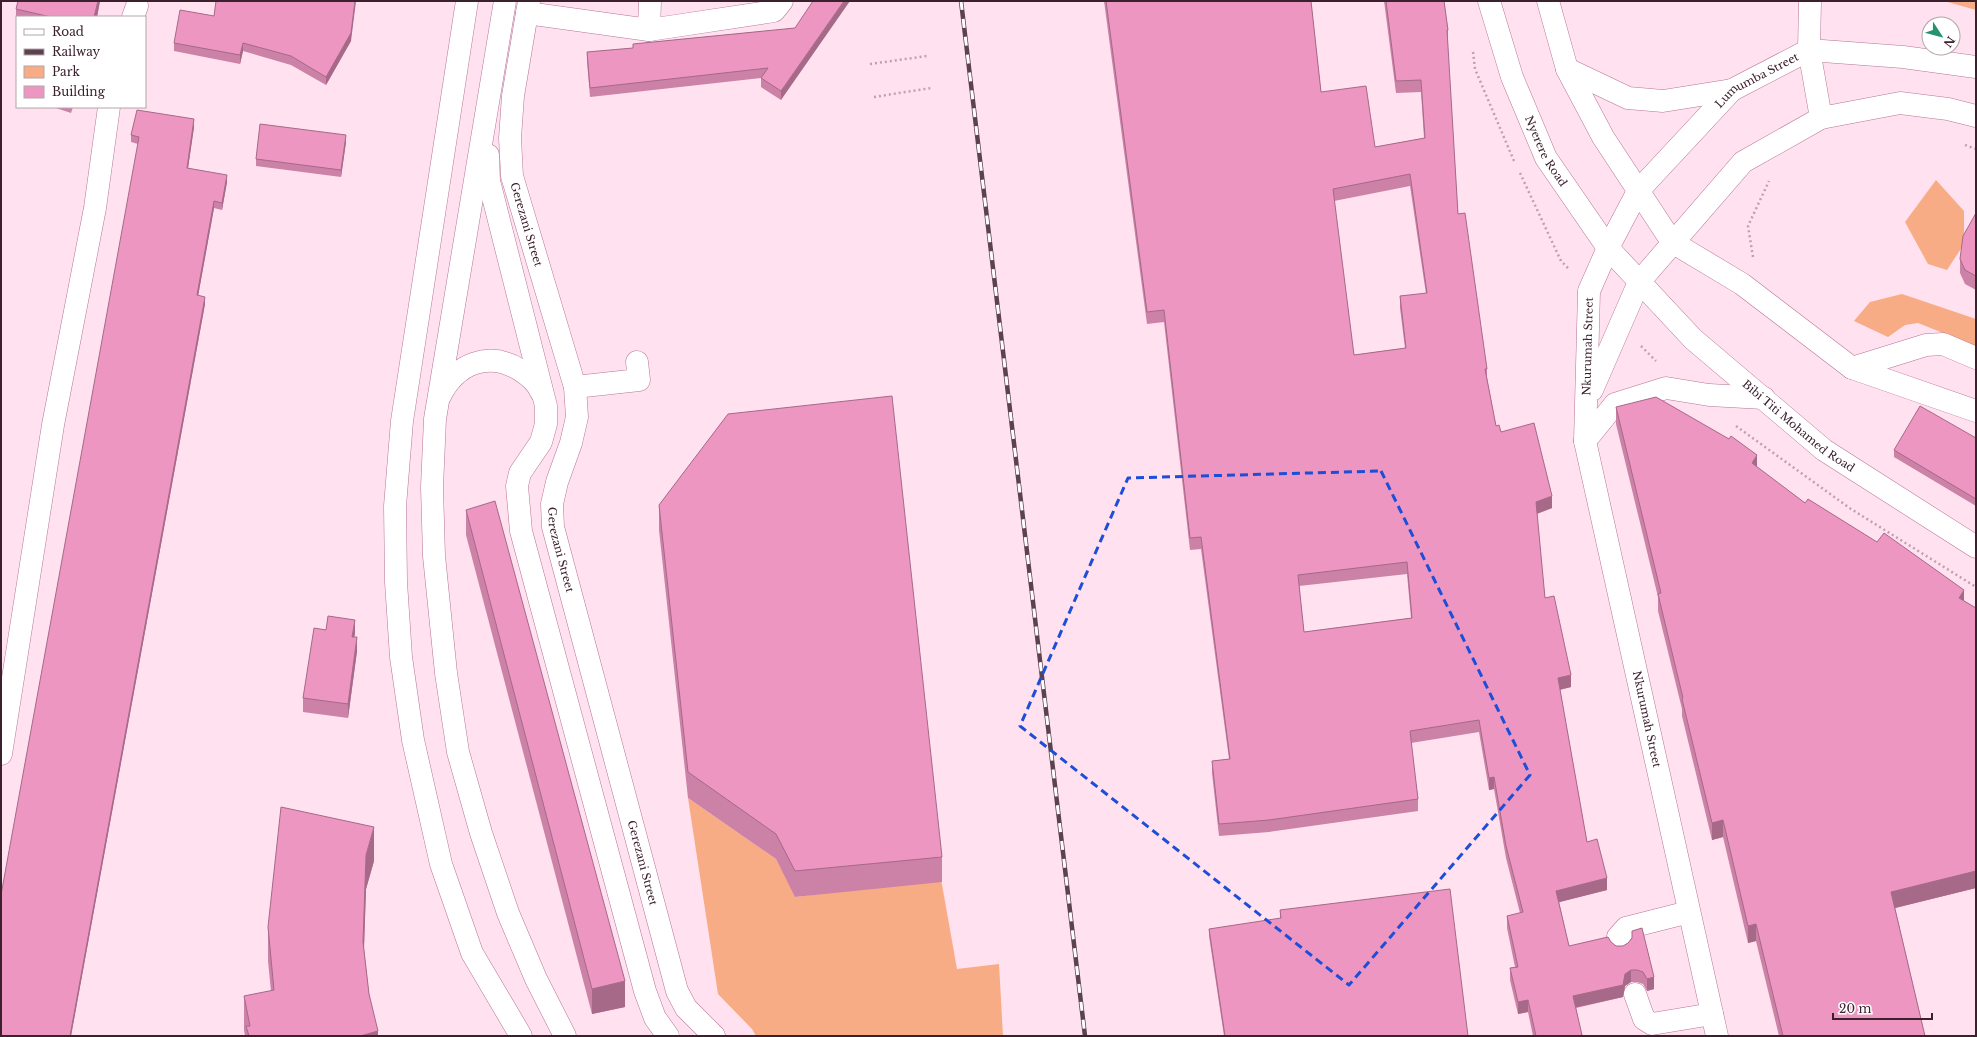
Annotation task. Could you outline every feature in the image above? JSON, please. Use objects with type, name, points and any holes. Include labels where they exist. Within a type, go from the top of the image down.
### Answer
[{"type":"main road","points":[[467,1],[402,421],[395,506],[396,582],[401,657],[413,740],[441,864],[472,953],[521,1036]]},
{"type":"main road","points":[[505,1],[437,400],[432,487],[434,556],[446,673],[458,752],[481,833],[508,913],[536,979],[565,1036]]},
{"type":"main road","points":[[649,30],[650,1]]},
{"type":"main road","points":[[528,7],[649,30],[774,12],[782,1]]},
{"type":"main road","name":"Nyerere Road","points":[[1489,1],[1512,77],[1546,158],[1608,248],[1639,282]]},
{"type":"main road","points":[[1548,1],[1568,69],[1603,137],[1672,242],[1742,284],[1852,368],[1976,411]]},
{"type":"main road","points":[[1810,1],[1809,50],[1821,118]]},
{"type":"main road","name":"Gerezani Street","points":[[528,7],[514,96],[510,138],[512,176],[575,388],[577,417],[571,443],[557,482],[552,504],[553,528],[677,991],[686,1008],[714,1036]]},
{"type":"main road","name":"Lumumba Street","points":[[1608,248],[1638,191],[1732,90],[1809,50],[1903,56],[1976,67]]},
{"type":"main road","points":[[1568,69],[1628,98],[1664,101],[1732,90]]},
{"type":"main road","points":[[1639,282],[1672,242],[1744,162],[1821,118],[1900,103],[1948,109],[1976,116]]},
{"type":"main road","points":[[1,754],[53,425],[95,208],[109,108]]},
{"type":"main road","points":[[486,116],[489,181],[546,406],[546,424],[541,442],[520,473],[517,486],[520,531],[645,991],[655,1018],[668,1036]]},
{"type":"main road","name":"Nkurumah Street","points":[[1608,248],[1589,291],[1585,441],[1717,1036]]},
{"type":"main road","name":"Nkurumah Street","points":[[1587,402],[1619,324],[1639,282]]},
{"type":"main road","name":"Bibi Titi Mohamed Road","points":[[1639,282],[1693,339],[1824,450],[1976,547]]},
{"type":"main road","points":[[1852,368],[1926,345],[1943,344],[1976,358]]},
{"type":"main road","points":[[437,400],[446,384],[459,371],[475,363],[494,360],[512,365],[528,374],[539,388],[546,406]]},
{"type":"main road","points":[[575,388],[639,380],[637,362]]},
{"type":"main road","points":[[1585,441],[1616,404],[1666,388],[1709,395],[1764,398]]},
{"type":"main road","points":[[1620,946],[1618,937],[1626,928],[1690,912]]},
{"type":"main road","points":[[1635,994],[1644,1019],[1652,1024],[1712,1014]]},
{"type":"path","points":[[870,64],[927,56]]},
{"type":"path","points":[[874,97],[931,88]]},
{"type":"path","points":[[1755,261],[1752,254],[1748,226],[1770,178]]},
{"type":"highlighted area","points":[[1381,471],[1530,775],[1349,985],[1020,726],[1128,478]]},
{"type":"green space","points":[[1944,1],[1976,1],[1976,10]]},
{"type":"green space","points":[[1936,180],[1964,211],[1964,244],[1947,270],[1928,264],[1905,222]]},
{"type":"green space","points":[[1902,294],[1976,319],[1976,346],[1918,323],[1905,325],[1888,337],[1854,321],[1870,302]]},
{"type":"green space","points":[[688,798],[776,859],[796,897],[941,879],[957,969],[999,964],[1003,1036],[756,1036],[752,1029],[718,994]]},
{"type":"building","points":[[18,1],[98,1],[94,16],[47,16],[16,9]]},
{"type":"building","points":[[216,1],[355,1],[351,33],[326,77],[291,56],[243,43],[240,55],[174,43],[180,10],[214,16]]},
{"type":"building","points":[[813,1],[844,1],[781,91],[761,78],[768,68],[590,88],[587,52],[633,48],[633,44],[795,28]]},
{"type":"building","points":[[1106,1],[1311,1],[1321,92],[1366,86],[1375,147],[1425,138],[1421,80],[1396,81],[1386,1],[1444,1],[1448,30],[1458,214],[1465,213],[1487,369],[1485,369],[1496,426],[1499,425],[1501,432],[1534,423],[1552,496],[1536,502],[1545,598],[1554,596],[1571,675],[1558,678],[1587,842],[1597,839],[1607,878],[1556,891],[1569,946],[1608,937],[1616,946],[1623,946],[1632,938],[1632,931],[1642,928],[1654,977],[1647,979],[1643,972],[1631,970],[1625,974],[1623,985],[1573,996],[1582,1035],[1536,1036],[1528,1000],[1518,1002],[1510,968],[1518,967],[1507,916],[1523,912],[1506,846],[1494,777],[1489,778],[1479,720],[1410,731],[1418,799],[1269,820],[1219,824],[1212,761],[1230,759],[1201,537],[1190,538],[1164,310],[1147,312]],"holes":[[[1410,174],[1427,293],[1400,296],[1406,348],[1354,355],[1333,189]],[[1407,562],[1412,618],[1304,632],[1298,575]]]},
{"type":"building","points":[[137,110],[194,119],[187,168],[227,175],[222,203],[214,201],[197,295],[205,297],[70,1036],[1,1036],[1,895],[139,137],[131,135]]},
{"type":"building","points":[[260,124],[346,135],[341,170],[256,159]]},
{"type":"building","points":[[1976,213],[1976,276],[1965,270],[1960,259],[1963,236]]},
{"type":"building","points":[[892,396],[942,857],[795,871],[776,834],[688,772],[659,505],[728,414]]},
{"type":"building","points":[[1656,397],[1729,439],[1731,436],[1757,455],[1752,463],[1805,503],[1808,499],[1877,542],[1884,533],[1964,590],[1959,598],[1976,608],[1976,871],[1891,892],[1925,1036],[1783,1036],[1756,924],[1748,926],[1723,820],[1712,823],[1658,594],[1661,593],[1616,407]]},
{"type":"building","points":[[1920,406],[1976,438],[1976,499],[1894,450]]},
{"type":"building","points":[[495,501],[625,981],[592,989],[466,510]]},
{"type":"building","points":[[328,616],[355,620],[352,637],[357,637],[348,704],[303,698],[314,628],[326,630]]},
{"type":"building","points":[[281,807],[374,827],[366,855],[363,942],[369,994],[378,1031],[360,1036],[249,1036],[246,1026],[250,1026],[244,996],[274,990],[268,927]]},
{"type":"building","points":[[1450,889],[1468,1036],[1225,1036],[1209,929],[1281,918],[1280,910]]},
{"type":"railway","points":[[961,1],[1085,1036]]}]
